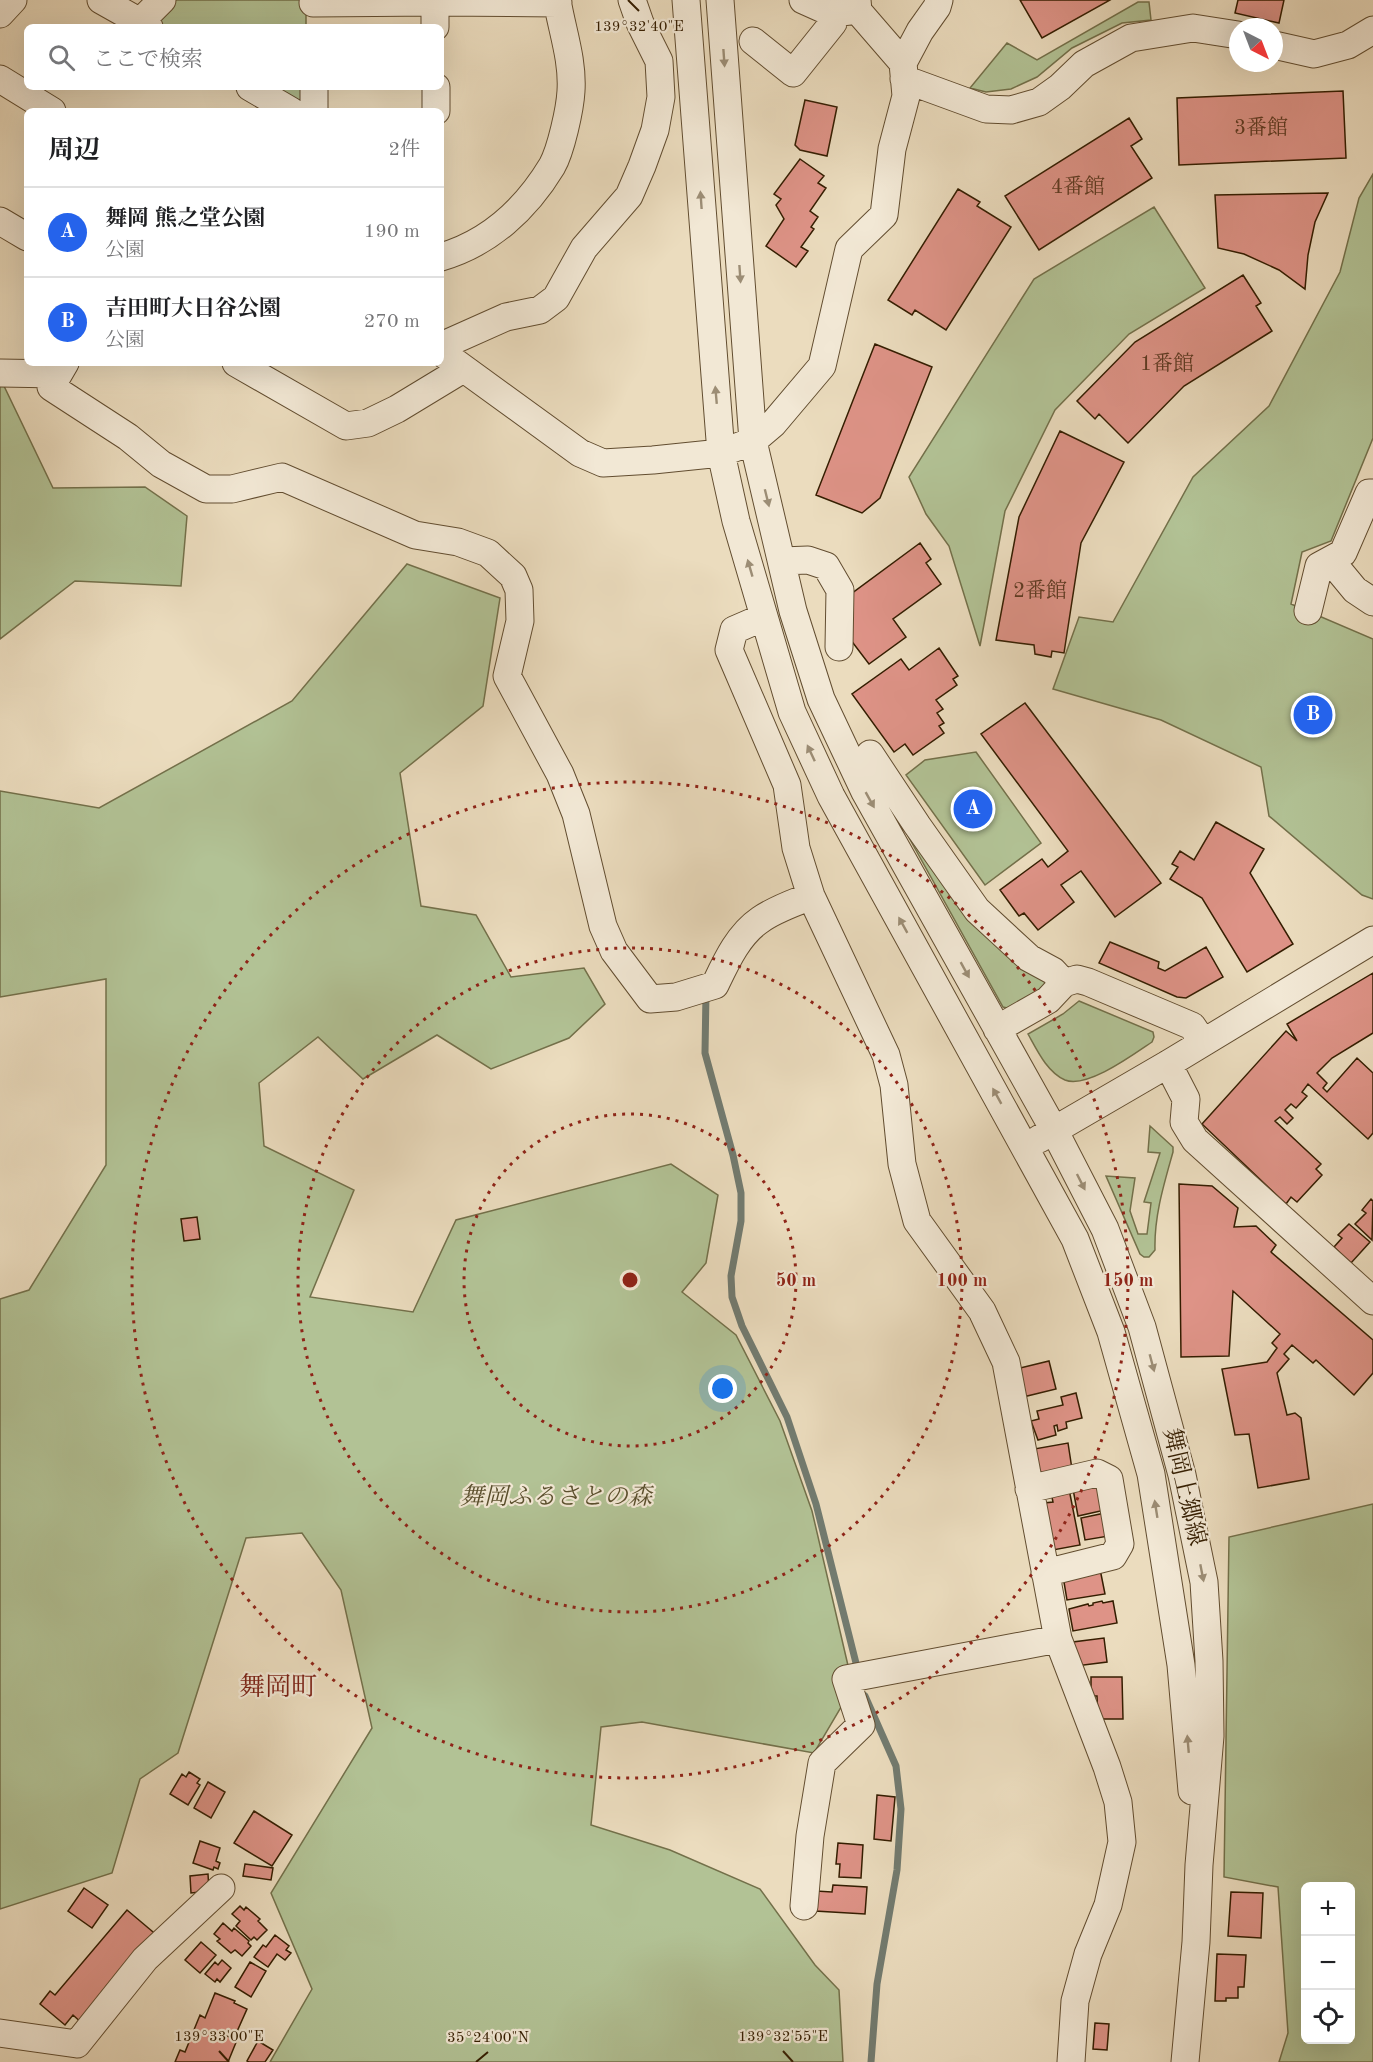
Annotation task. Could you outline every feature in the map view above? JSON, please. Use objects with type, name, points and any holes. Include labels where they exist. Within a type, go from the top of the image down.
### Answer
[{"type":"street","points":[[0,14],[13,0]]},
{"type":"street","points":[[101,0],[144,24],[162,0]]},
{"type":"street","points":[[444,345],[506,318],[540,310],[556,298],[584,248],[628,196],[655,130],[661,97],[659,61],[640,23],[633,0]]},
{"type":"street","name":"舞岡上郷線","points":[[686,0],[721,453],[736,521],[792,712],[831,796],[1075,1239],[1111,1332],[1150,1474],[1181,1665],[1199,1865]]},
{"type":"street","name":"舞岡上郷線","points":[[720,0],[753,441],[793,611],[821,699],[865,792],[1054,1130],[1105,1229],[1142,1327],[1182,1475],[1204,1582],[1209,1661],[1210,1736],[1185,2062]]},
{"type":"street","points":[[803,0],[849,8],[903,71],[986,110],[1011,110],[1039,102],[1060,87],[1084,64],[1131,38],[1193,28],[1229,34]]},
{"type":"street","points":[[444,354],[580,453],[603,463],[721,453],[753,441],[773,424],[822,366],[849,249],[884,215],[892,148],[906,96],[903,71],[920,31],[937,7],[939,0]]},
{"type":"street","points":[[313,10],[435,10],[558,2],[569,58],[571,90],[565,127],[553,164],[523,205],[504,224],[461,251],[444,256]]},
{"type":"street","points":[[753,41],[793,73],[833,23],[849,8]]},
{"type":"street","points":[[1283,47],[1314,54],[1348,45],[1373,30]]},
{"type":"street","points":[[0,79],[47,108]]},
{"type":"street","points":[[255,90],[286,108]]},
{"type":"street","points":[[314,90],[315,108]]},
{"type":"street","points":[[436,90],[436,108]]},
{"type":"street","points":[[0,221],[24,235]]},
{"type":"street","points":[[241,366],[346,426],[368,423],[397,409],[463,369]]},
{"type":"street","points":[[0,373],[62,369]]},
{"type":"street","points":[[62,369],[51,387],[128,437],[161,464],[206,489],[232,489],[282,477],[415,535],[458,542],[489,553],[513,576],[519,590],[520,621],[507,676],[560,774],[576,814],[603,926],[614,951],[650,999],[676,997],[704,988],[730,952],[757,922],[811,896]]},
{"type":"street","points":[[1308,611],[1319,566],[1343,553],[1369,493],[1373,493]]},
{"type":"street","points":[[782,561],[808,560],[826,566],[840,590],[839,647]]},
{"type":"street","points":[[1331,561],[1355,590],[1373,602]]},
{"type":"street","points":[[764,617],[734,630],[729,650],[787,785],[796,848],[811,896],[886,1055],[894,1085],[902,1164],[917,1221],[982,1311],[1006,1362],[1058,1639],[1118,1802],[1122,1842],[1108,1905],[1088,1954],[1074,2001],[1071,2062]]},
{"type":"street","points":[[870,754],[977,910],[1029,958],[1053,971],[1064,983]]},
{"type":"street","points":[[1025,1147],[1373,940]]},
{"type":"street","points":[[997,1029],[1048,1000],[1064,983],[1077,979],[1192,1026],[1203,1042]]},
{"type":"street","points":[[1168,1064],[1186,1099],[1184,1122],[1195,1140],[1373,1301]]},
{"type":"street","points":[[1029,1489],[1097,1473],[1109,1479],[1120,1544],[1113,1556],[1045,1573]]},
{"type":"street","points":[[804,1906],[810,1836],[822,1762],[861,1725],[846,1678],[874,1675],[1058,1639]]},
{"type":"street","points":[[0,2033],[77,2044],[146,1959],[221,1888]]},
{"type":"green space","points":[[173,0],[306,0],[306,24],[161,24],[159,15]]},
{"type":"green space","points":[[1138,2],[1149,2],[1151,20],[1122,23],[1072,48],[1037,77],[1011,89],[986,92],[970,88],[1007,43],[1037,60]]},
{"type":"green space","points":[[273,90],[306,90],[307,99],[297,104]]},
{"type":"green space","points":[[1373,174],[1373,438],[1331,541],[1302,552],[1291,604],[1373,639],[1373,899],[1362,895],[1269,816],[1261,767],[1161,720],[1053,689],[1079,617],[1113,622],[1193,477],[1269,406],[1340,272],[1359,198]]},
{"type":"green space","points":[[1154,207],[1205,288],[1129,334],[1055,410],[1005,511],[980,646],[949,546],[926,514],[909,477],[1034,279]]},
{"type":"green space","points":[[0,384],[3,384],[53,488],[145,487],[187,516],[181,586],[75,581],[0,639]]},
{"type":"green space","name":"舞岡ふるさとの森","points":[[407,564],[500,598],[483,706],[400,773],[421,906],[476,915],[511,977],[584,968],[605,1004],[569,1038],[491,1069],[437,1035],[363,1079],[318,1037],[259,1083],[264,1146],[354,1190],[310,1297],[413,1312],[456,1220],[671,1164],[718,1195],[706,1263],[682,1292],[736,1335],[780,1421],[812,1511],[853,1687],[814,1753],[642,1722],[601,1727],[591,1825],[670,1850],[760,1889],[815,1965],[839,1990],[843,2062],[270,2062],[312,1989],[271,1893],[372,1728],[341,1590],[302,1533],[246,1538],[178,1753],[140,1779],[112,1873],[0,1909],[0,1299],[29,1290],[106,1165],[106,979],[0,997],[0,791],[99,808],[292,701]]},
{"type":"green space","points":[[976,752],[1041,843],[985,885],[906,775],[925,760]]},
{"type":"green space","points":[[897,816],[1045,978],[1044,991],[1011,1009],[1003,1007]]},
{"type":"green space","points":[[1079,1001],[1153,1032],[1152,1042],[1097,1075],[1085,1080],[1065,1080],[1048,1066],[1028,1034],[1063,1014]]},
{"type":"green space","points":[[1150,1126],[1173,1147],[1173,1152],[1158,1212],[1155,1250],[1149,1257],[1144,1257],[1140,1254],[1106,1176],[1135,1178],[1130,1211],[1138,1234],[1147,1234],[1151,1203],[1144,1202],[1160,1153],[1148,1152]]},
{"type":"green space","points":[[1373,1504],[1373,2062],[1279,2062],[1288,2033],[1278,1887],[1224,1877],[1229,1537]]},
{"type":"building","points":[[1020,0],[1110,0],[1042,38]]},
{"type":"building","points":[[1238,0],[1284,0],[1280,18],[1257,18],[1235,13]]},
{"type":"building","points":[[1343,91],[1346,158],[1179,165],[1177,98]]},
{"type":"building","points":[[805,100],[837,107],[827,156],[800,150],[795,145]]},
{"type":"building","points":[[1129,118],[1142,139],[1131,146],[1152,178],[1039,250],[1005,196]]},
{"type":"building","points":[[800,159],[824,176],[818,183],[826,188],[810,211],[818,217],[811,227],[814,229],[801,247],[808,251],[796,267],[766,246],[784,219],[776,205],[781,199],[774,194]]},
{"type":"building","points":[[958,189],[980,202],[977,206],[1011,227],[946,330],[915,310],[912,315],[888,300]]},
{"type":"building","points":[[1328,193],[1315,222],[1308,255],[1305,289],[1279,270],[1244,254],[1218,248],[1215,195]]},
{"type":"building","points":[[1243,275],[1261,303],[1256,306],[1272,331],[1184,386],[1128,443],[1099,414],[1095,419],[1077,401],[1135,342]]},
{"type":"building","points":[[875,344],[932,367],[880,498],[862,513],[816,495]]},
{"type":"building","points":[[1060,431],[1124,462],[1081,543],[1064,653],[1052,651],[1051,657],[1035,654],[1034,645],[996,640],[1019,517]]},
{"type":"building","points":[[920,543],[931,559],[926,563],[941,584],[893,619],[906,637],[869,664],[850,639],[851,594]]},
{"type":"building","points":[[939,648],[958,676],[953,679],[957,685],[936,700],[943,709],[937,713],[944,723],[939,726],[944,733],[913,755],[905,744],[894,752],[852,694],[901,659],[909,670]]},
{"type":"building","points":[[1025,703],[1161,883],[1115,917],[1081,871],[1061,885],[1074,902],[1038,930],[1024,913],[1019,916],[1000,890],[1042,859],[1048,867],[1068,851],[981,734]]},
{"type":"building","points":[[1216,822],[1264,849],[1250,873],[1293,944],[1247,972],[1202,898],[1170,879],[1178,867],[1172,864],[1180,851],[1194,860]]},
{"type":"building","points":[[1110,942],[1159,962],[1158,968],[1165,971],[1206,947],[1223,977],[1186,998],[1177,997],[1099,963]]},
{"type":"building","points":[[1373,973],[1373,1033],[1332,1058],[1317,1073],[1327,1083],[1323,1088],[1327,1092],[1357,1058],[1373,1073],[1373,1133],[1368,1139],[1308,1084],[1302,1092],[1307,1096],[1296,1108],[1291,1104],[1285,1110],[1293,1118],[1287,1124],[1280,1117],[1275,1121],[1321,1164],[1316,1169],[1322,1175],[1297,1202],[1291,1197],[1286,1204],[1202,1124],[1286,1031],[1297,1041],[1287,1024]]},
{"type":"building","points":[[1179,1184],[1212,1186],[1238,1208],[1234,1227],[1256,1226],[1276,1245],[1271,1252],[1373,1340],[1373,1373],[1354,1395],[1316,1360],[1313,1363],[1292,1345],[1284,1354],[1289,1359],[1277,1373],[1287,1415],[1295,1413],[1301,1418],[1309,1479],[1258,1488],[1249,1434],[1235,1435],[1222,1369],[1267,1362],[1277,1348],[1272,1343],[1280,1334],[1233,1291],[1229,1356],[1181,1357]]},
{"type":"building","points":[[1371,1199],[1373,1201],[1372,1240],[1355,1224],[1366,1213],[1362,1210]]},
{"type":"building","points":[[197,1217],[200,1239],[184,1241],[181,1219]]},
{"type":"building","points":[[1349,1224],[1370,1242],[1351,1263],[1334,1247],[1342,1238],[1338,1235]]},
{"type":"building","points":[[1049,1361],[1056,1389],[1023,1397],[1016,1369]]},
{"type":"building","points":[[1076,1393],[1082,1418],[1066,1422],[1067,1428],[1058,1431],[1057,1425],[1054,1426],[1056,1435],[1038,1440],[1031,1421],[1039,1419],[1037,1411],[1063,1405],[1061,1397]]},
{"type":"building","points":[[1068,1443],[1072,1469],[1038,1474],[1034,1449]]},
{"type":"building","points":[[1100,1483],[1105,1510],[1078,1516],[1073,1489]]},
{"type":"building","points":[[1069,1489],[1080,1545],[1053,1550],[1044,1503],[1053,1502],[1051,1492]]},
{"type":"building","points":[[1105,1513],[1109,1536],[1085,1540],[1081,1518]]},
{"type":"building","points":[[1100,1569],[1105,1594],[1067,1600],[1063,1576]]},
{"type":"building","points":[[1102,1601],[1103,1603],[1113,1601],[1117,1623],[1073,1631],[1069,1609]]},
{"type":"building","points":[[1104,1638],[1107,1662],[1076,1666],[1073,1642]]},
{"type":"building","points":[[1091,1677],[1122,1677],[1123,1719],[1098,1719],[1097,1696],[1091,1696]]},
{"type":"building","points":[[189,1772],[200,1779],[197,1783],[200,1785],[188,1805],[170,1794],[182,1774],[186,1777]]},
{"type":"building","points":[[208,1782],[225,1792],[211,1818],[194,1808]]},
{"type":"building","points":[[877,1795],[895,1797],[891,1841],[874,1839]]},
{"type":"building","points":[[254,1811],[292,1835],[272,1866],[234,1843]]},
{"type":"building","points":[[200,1841],[220,1848],[216,1861],[220,1863],[218,1869],[214,1867],[213,1870],[193,1863]]},
{"type":"building","points":[[838,1843],[863,1845],[861,1878],[839,1877],[840,1864],[836,1864]]},
{"type":"building","points":[[245,1864],[273,1868],[271,1880],[243,1876]]},
{"type":"building","points":[[208,1874],[209,1891],[191,1893],[190,1876]]},
{"type":"building","points":[[833,1885],[867,1887],[865,1914],[815,1911],[816,1891],[832,1892]]},
{"type":"building","points":[[84,1888],[108,1905],[92,1928],[68,1911]]},
{"type":"building","points":[[1231,1892],[1263,1893],[1261,1938],[1228,1936]]},
{"type":"building","points":[[240,1906],[244,1910],[246,1907],[260,1919],[258,1921],[267,1930],[257,1940],[254,1937],[251,1940],[236,1926],[240,1921],[232,1914]]},
{"type":"building","points":[[127,1910],[159,1937],[84,2025],[73,2015],[65,2025],[40,2004],[50,1991],[55,1995]]},
{"type":"building","points":[[223,1923],[232,1931],[234,1928],[249,1941],[251,1946],[242,1956],[235,1950],[231,1953],[217,1941],[220,1939],[214,1934]]},
{"type":"building","points":[[275,1935],[289,1946],[286,1950],[291,1953],[285,1960],[277,1954],[268,1967],[254,1957]]},
{"type":"building","points":[[201,1942],[216,1955],[200,1973],[185,1960]]},
{"type":"building","points":[[1217,1954],[1246,1955],[1244,1987],[1238,1987],[1238,1998],[1215,2001]]},
{"type":"building","points":[[222,1960],[231,1968],[220,1982],[217,1979],[215,1982],[205,1974],[215,1962],[218,1965]]},
{"type":"building","points":[[250,1962],[266,1971],[251,1997],[235,1987]]},
{"type":"building","points":[[215,1993],[247,2009],[235,2036],[221,2030],[219,2033],[237,2040],[228,2062],[175,2062],[180,2050],[185,2052],[200,2015],[205,2018]]},
{"type":"building","points":[[1095,2023],[1109,2024],[1107,2050],[1093,2049]]},
{"type":"building","points":[[258,2041],[273,2050],[265,2062],[249,2062],[247,2061]]},
{"type":"waterway","points":[[706,993],[705,1053],[741,1193],[741,1221],[731,1276],[732,1297],[742,1326],[787,1417],[816,1504],[858,1671]]},
{"type":"waterway","points":[[865,1696],[896,1766],[901,1809],[897,1870],[877,1984],[871,2062]]},
{"type":"place","name":"吉田町大日谷公園","points":[[1313,715]]},
{"type":"place","name":"舞岡 熊之堂公園","points":[[973,809]]},
{"type":"district","name":"舞岡町","points":[[278,1688]]}]
